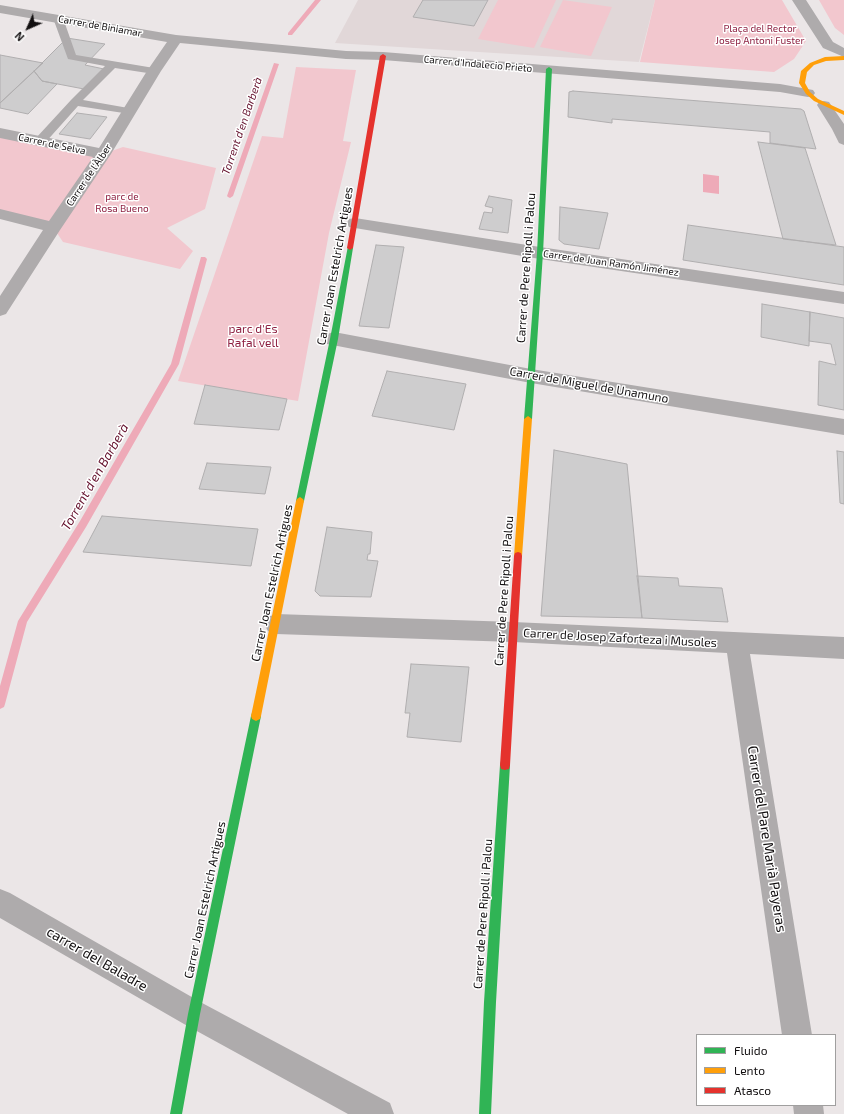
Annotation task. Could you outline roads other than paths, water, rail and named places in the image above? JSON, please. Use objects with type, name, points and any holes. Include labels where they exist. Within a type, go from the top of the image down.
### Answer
[{"type":"street","points":[[799,0],[828,45],[844,53]]},
{"type":"street","name":"Carrer de Biniamar","points":[[0,9],[176,39]]},
{"type":"street","name":"Carrer d'Indalecio Prieto","points":[[176,39],[346,55],[383,56],[780,88],[805,88]]},
{"type":"street","name":"Carrer de l'Àlber","points":[[0,310],[53,227],[103,154],[154,71],[176,39]]},
{"type":"street","points":[[825,59],[828,45]]},
{"type":"street","name":"Carrer Joan Estelrich Artigues","points":[[176,1114],[194,1014],[334,339],[383,56]]},
{"type":"street","points":[[843,132],[824,106],[805,88],[804,71],[812,64],[825,59],[844,58]]},
{"type":"street","name":"Carrer de Pere Ripoll i Palou","points":[[485,1114],[490,1002],[513,632],[540,253],[549,69]]},
{"type":"street","points":[[824,106],[844,112]]},
{"type":"street","name":"Carrer de Selva","points":[[0,133],[103,154]]},
{"type":"street","points":[[0,214],[53,227]]},
{"type":"street","name":"Carrer de Juan Ramón Jiménez","points":[[355,223],[540,253],[844,298]]},
{"type":"street","name":"Carrer de Miguel de Unamuno","points":[[334,339],[531,376],[844,427]]},
{"type":"street","name":"Carrer de Josep Zaforteza i Musoles","points":[[276,624],[513,632],[844,648]]},
{"type":"street","name":"Carrer del Pare Marià Payeras","points":[[737,643],[797,1034]]},
{"type":"street","name":"carrer del Baladre","points":[[0,903],[194,1014],[379,1114]]},
{"type":"lane","points":[[58,18],[72,57],[154,71]]},
{"type":"lane","points":[[40,141],[112,64]]},
{"type":"lane","points":[[75,102],[130,111]]},
{"type":"waterway","name":"Torrent d'en Barberà","points":[[290,34],[318,0]]},
{"type":"waterway","name":"Torrent d'en Barberà","points":[[230,196],[276,64]]},
{"type":"waterway","name":"Torrent d'en Barberà","points":[[0,704],[23,621],[83,524],[175,364],[203,259]]},
{"type":"park label","name":"Plaça del Rector Josep Antoni Fuster","points":[[760,34]]},
{"type":"park label","name":"parc de Rosa Bueno","points":[[122,202]]},
{"type":"park label","name":"parc d'Es Rafal vell","points":[[253,336]]}]
